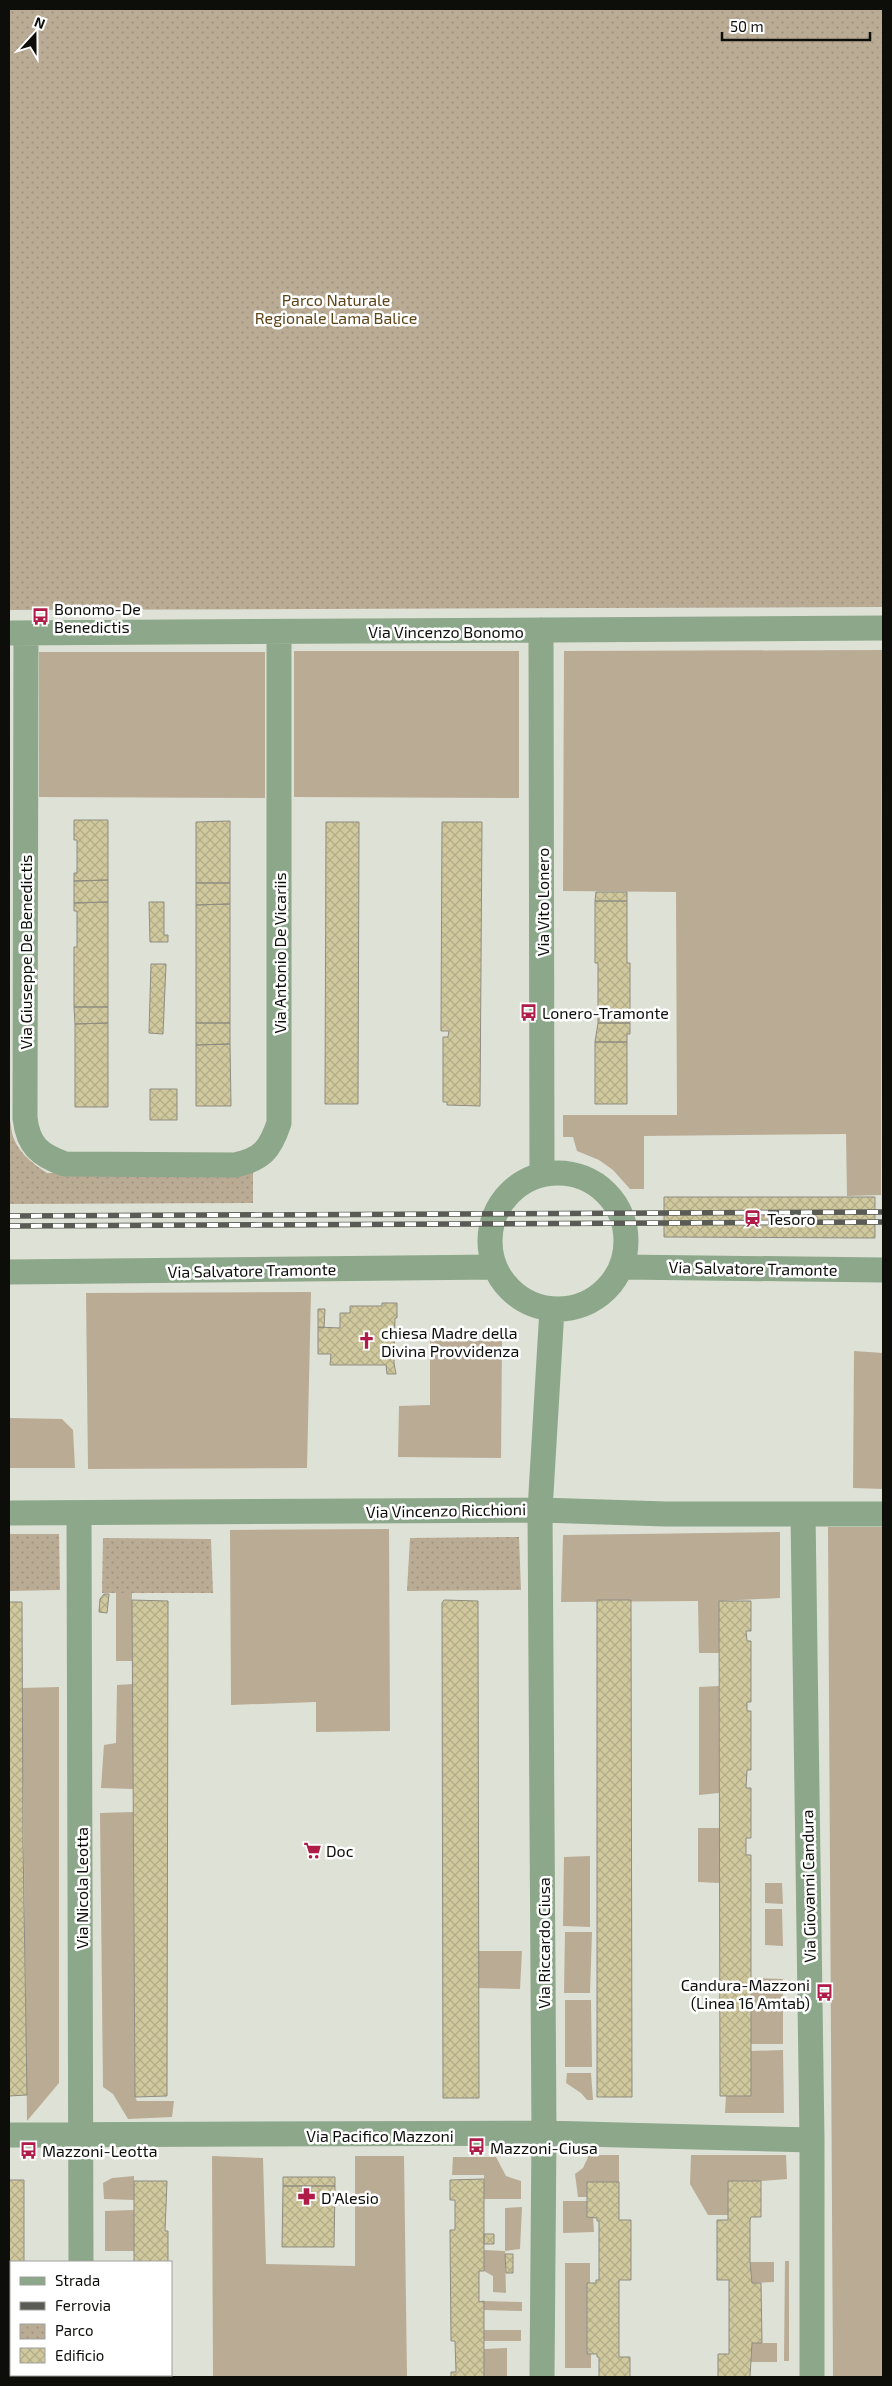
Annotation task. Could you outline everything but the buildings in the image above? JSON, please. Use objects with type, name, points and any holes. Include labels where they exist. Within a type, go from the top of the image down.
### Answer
[{"type":"street","name":"Via Vincenzo Bonomo","points":[[17,633],[883,628]]},
{"type":"street","name":"Via Vito Lonero","points":[[542,630],[542,1174]]},
{"type":"street","name":"Via Antonio De Vicariis","points":[[151,1164],[235,1165],[249,1162],[263,1155],[273,1141],[279,1123],[279,632]]},
{"type":"street","name":"Via Giuseppe De Benedictis","points":[[17,633],[26,1133],[35,1147],[48,1158],[65,1164],[151,1164]]},
{"type":"street","points":[[565,1173],[585,1178],[608,1195],[617,1205],[625,1225],[627,1246],[622,1267],[611,1285],[594,1300],[574,1308],[552,1309],[533,1305],[517,1296],[504,1283],[495,1267],[490,1248],[490,1233],[498,1209],[509,1193],[525,1181],[542,1174],[565,1173]]},
{"type":"street","name":"Via Salvatore Tramonte","points":[[9,1272],[495,1267]]},
{"type":"street","name":"Via Salvatore Tramonte","points":[[622,1267],[883,1270]]},
{"type":"street","name":"Via Riccardo Ciusa","points":[[542,2377],[544,2133],[540,1510],[552,1309]]},
{"type":"street","name":"Via Vincenzo Ricchioni","points":[[9,1513],[540,1510],[666,1514],[883,1514]]},
{"type":"street","name":"Via Nicola Leotta","points":[[79,1514],[81,2261]]},
{"type":"street","name":"Via Giovanni Candura","points":[[803,1514],[812,2140],[812,2377]]},
{"type":"street","name":"Via Pacifico Mazzoni","points":[[9,2135],[544,2133],[812,2140]]},
{"type":"green space","name":"Parco Naturale Regionale Lama Balice","points":[[9,9],[883,9],[883,607],[9,610]]},
{"type":"green space","points":[[882,650],[881,1195],[847,1196],[846,1134],[644,1136],[644,1189],[630,1189],[613,1170],[599,1160],[577,1151],[573,1137],[563,1137],[563,1115],[677,1115],[676,892],[563,891],[564,651]]},
{"type":"green space","points":[[294,651],[519,651],[519,798],[294,797]]},
{"type":"green space","points":[[39,652],[265,652],[265,798],[39,797]]},
{"type":"green space","points":[[9,1118],[17,1146],[31,1161],[47,1173],[242,1175],[253,1171],[253,1203],[9,1204]]},
{"type":"green space","points":[[311,1292],[307,1468],[88,1469],[86,1293]]},
{"type":"green space","points":[[430,1340],[502,1341],[501,1458],[398,1457],[399,1406],[430,1405]]},
{"type":"green space","points":[[854,1351],[883,1353],[883,1489],[853,1488]]},
{"type":"green space","points":[[9,1418],[62,1419],[73,1430],[75,1468],[9,1468]]},
{"type":"green space","points":[[828,1527],[883,1527],[883,2377],[833,2377]]},
{"type":"green space","points":[[389,1529],[390,1731],[316,1732],[316,1702],[231,1705],[230,1530]]},
{"type":"green space","points":[[780,1532],[780,1598],[719,1601],[719,1653],[699,1653],[698,1601],[561,1602],[563,1535]]},
{"type":"green space","points":[[9,1534],[59,1534],[60,1590],[9,1591]]},
{"type":"green space","points":[[519,1537],[521,1590],[407,1591],[410,1538]]},
{"type":"green space","points":[[103,1538],[211,1539],[213,1593],[102,1593]]},
{"type":"green space","points":[[116,1593],[132,1593],[132,1661],[116,1661]]},
{"type":"green space","points":[[133,1684],[133,1789],[101,1788],[104,1745],[116,1743],[117,1685]]},
{"type":"green space","points":[[719,1686],[719,1793],[699,1795],[699,1687]]},
{"type":"green space","points":[[59,1687],[59,2083],[27,2121],[22,1688]]},
{"type":"green space","points":[[133,1812],[135,2097],[137,2101],[174,2101],[172,2117],[128,2119],[113,2094],[103,2087],[100,1813]]},
{"type":"green space","points":[[698,1828],[719,1828],[719,1883],[698,1882]]},
{"type":"green space","points":[[590,1856],[590,1927],[563,1926],[564,1857]]},
{"type":"green space","points":[[765,1883],[782,1883],[783,1904],[765,1903]]},
{"type":"green space","points":[[765,1909],[782,1909],[783,1946],[765,1945]]},
{"type":"green space","points":[[565,1932],[592,1932],[590,1993],[564,1993]]},
{"type":"green space","points":[[478,1951],[522,1951],[520,1989],[478,1988]]},
{"type":"green space","points":[[751,1978],[783,1979],[783,2044],[751,2044]]},
{"type":"green space","points":[[565,2000],[591,2000],[592,2067],[565,2067]]},
{"type":"green space","points":[[783,2050],[784,2113],[725,2113],[726,2096],[751,2096],[751,2051]]},
{"type":"green space","points":[[567,2073],[591,2073],[593,2100],[587,2100],[581,2093],[566,2083]]},
{"type":"green space","points":[[589,2155],[619,2155],[619,2182],[587,2182],[587,2197],[578,2197],[575,2174],[583,2168]]},
{"type":"green space","points":[[691,2155],[786,2155],[787,2179],[761,2181],[728,2215],[708,2215],[690,2184]]},
{"type":"green space","points":[[212,2156],[263,2158],[266,2264],[355,2266],[355,2156],[404,2156],[407,2377],[213,2377]]},
{"type":"green space","points":[[453,2157],[496,2157],[506,2176],[521,2181],[521,2199],[484,2199],[484,2175],[452,2175]]},
{"type":"green space","points":[[134,2176],[134,2200],[104,2199],[103,2183],[112,2178]]},
{"type":"green space","points":[[563,2201],[587,2201],[587,2217],[593,2217],[594,2232],[563,2233]]},
{"type":"green space","points":[[522,2207],[520,2249],[505,2251],[505,2208]]},
{"type":"green space","points":[[134,2210],[134,2251],[105,2251],[105,2211]]},
{"type":"green space","points":[[484,2250],[505,2251],[506,2293],[493,2292],[493,2276],[484,2271]]},
{"type":"green space","points":[[785,2261],[789,2261],[789,2361],[784,2361]]},
{"type":"green space","points":[[750,2262],[774,2262],[774,2282],[752,2283]]},
{"type":"green space","points":[[565,2263],[590,2263],[590,2283],[587,2284],[587,2353],[591,2354],[591,2368],[565,2368]]},
{"type":"green space","points":[[484,2301],[522,2302],[522,2311],[484,2310]]},
{"type":"green space","points":[[484,2330],[521,2330],[521,2341],[484,2341]]},
{"type":"green space","points":[[752,2343],[777,2343],[777,2362],[750,2362]]},
{"type":"green space","points":[[507,2348],[507,2377],[484,2377],[484,2349]]},
{"type":"railway","points":[[9,1216],[883,1212]]},
{"type":"railway","points":[[9,1226],[883,1222]]},
{"type":"place","name":"Bonomo-De Benedictis","points":[[40,617]]},
{"type":"place","name":"Lonero-Tramonte","points":[[528,1012]]},
{"type":"place","name":"Tesoro","points":[[753,1218]]},
{"type":"place","name":"chiesa Madre della Divina Provvidenza","points":[[367,1341]]},
{"type":"place","name":"Doc","points":[[312,1850]]},
{"type":"place","name":"Candura-Mazzoni (Linea 16 Amtab)","points":[[824,1993]]},
{"type":"place","name":"Mazzoni-Ciusa","points":[[476,2147]]},
{"type":"place","name":"Mazzoni-Leotta","points":[[28,2150]]},
{"type":"place","name":"D'Alesio","points":[[307,2197]]}]
